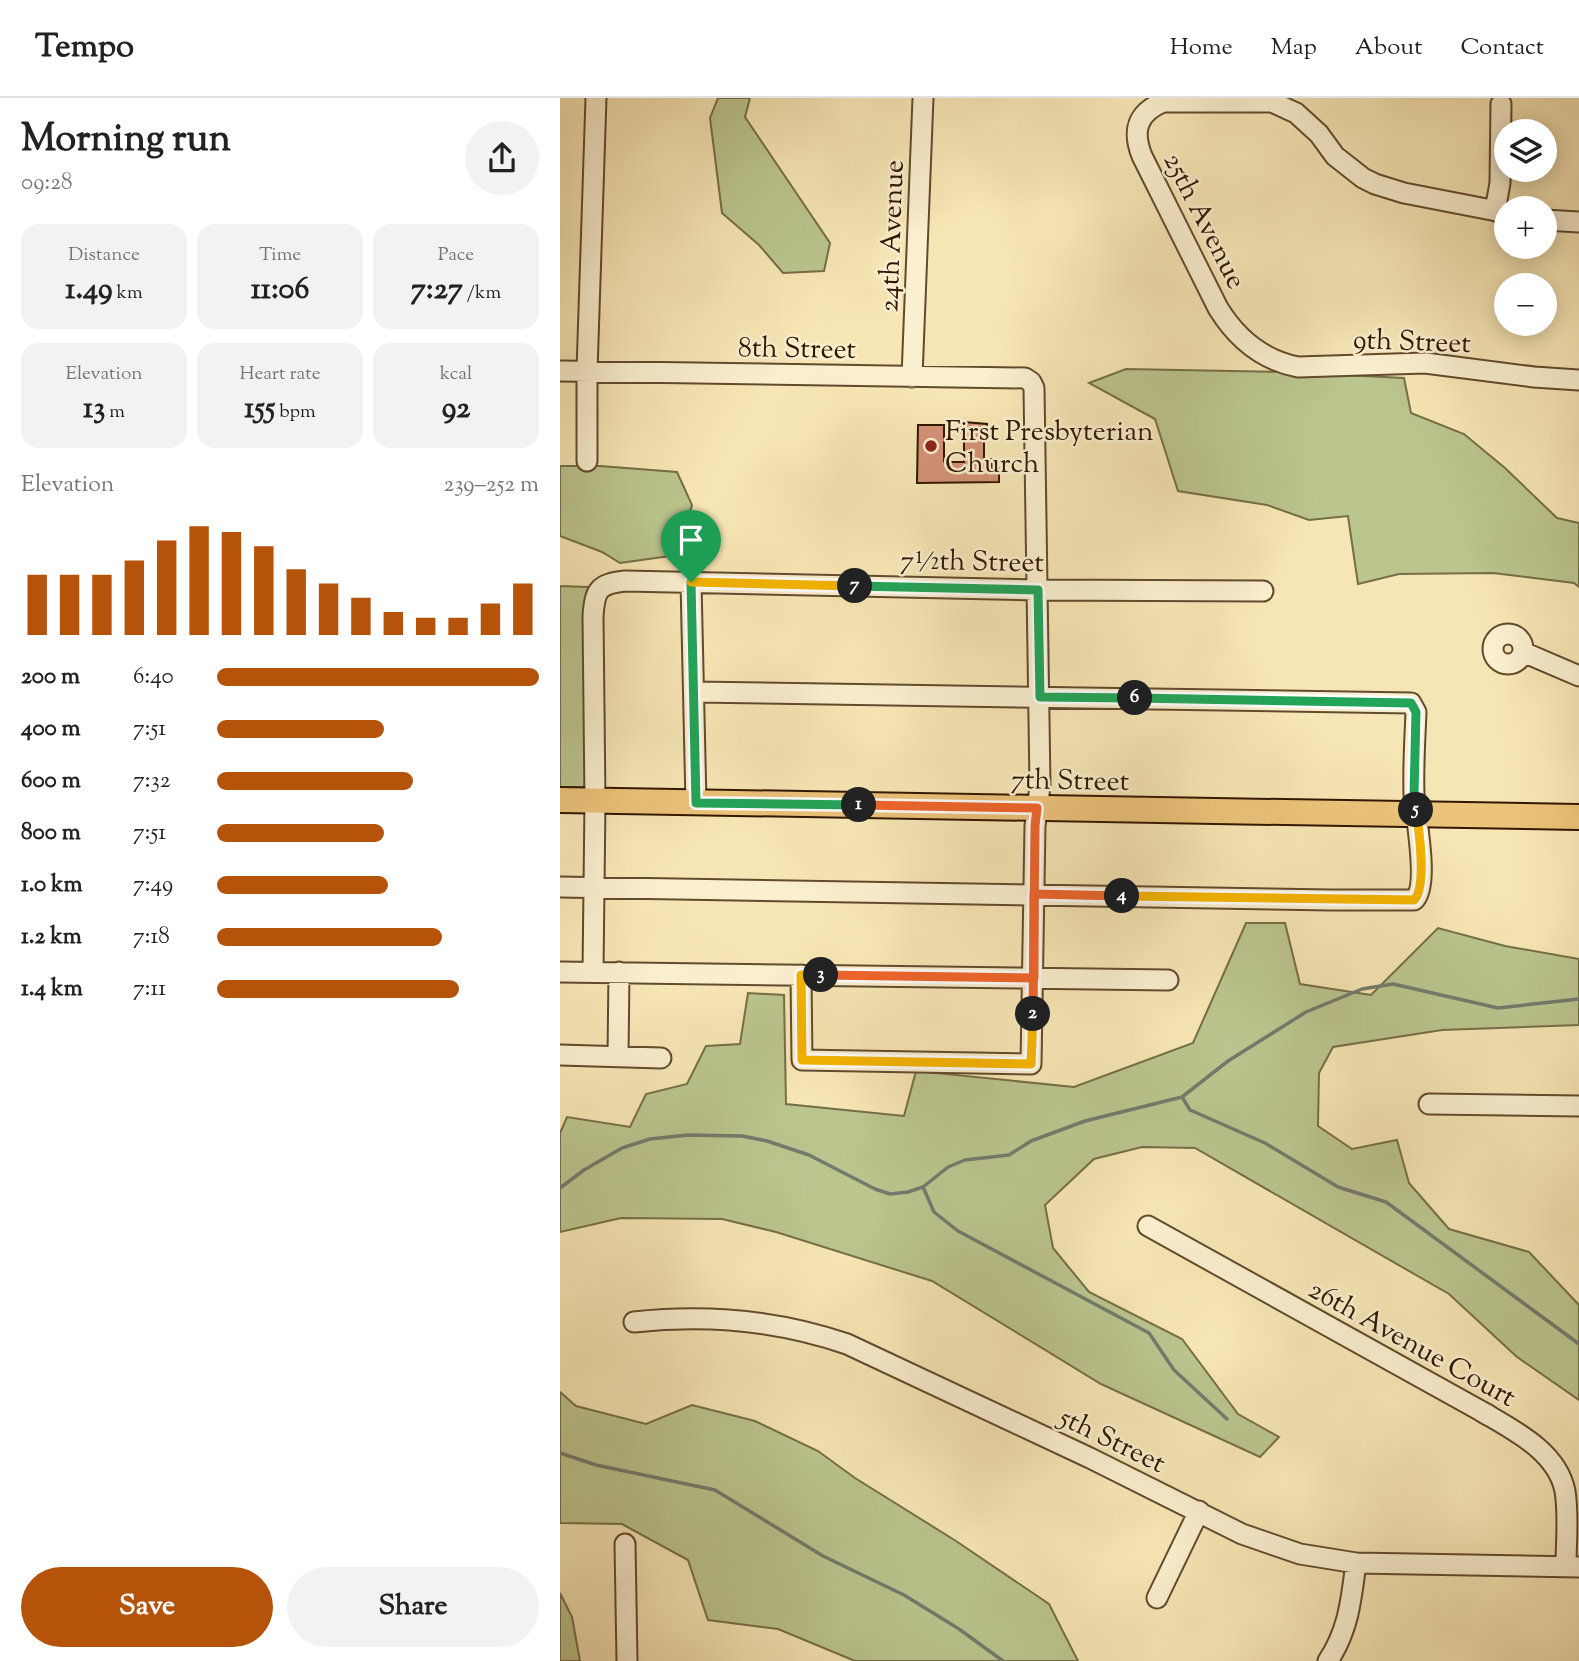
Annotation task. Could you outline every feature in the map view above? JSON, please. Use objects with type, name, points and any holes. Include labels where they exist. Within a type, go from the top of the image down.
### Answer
[{"type":"main road","name":"7th Street","points":[[560,800],[1579,817]]},
{"type":"street","points":[[587,461],[587,371],[596,98]]},
{"type":"street","name":"24th Avenue","points":[[912,377],[923,98]]},
{"type":"street","name":"25th Avenue","points":[[1248,344],[1230,327],[1218,307],[1142,156],[1136,136],[1137,128],[1153,106],[1176,101],[1272,102],[1296,113],[1319,134],[1335,156],[1363,178],[1404,193],[1494,211]]},
{"type":"street","points":[[1500,196],[1501,104]]},
{"type":"street","points":[[1557,221],[1579,222]]},
{"type":"street","name":"9th Street","points":[[1248,344],[1281,364],[1298,367],[1425,363],[1579,380]]},
{"type":"street","name":"8th Street","points":[[560,371],[1025,378],[1031,382],[1035,399],[1038,590]]},
{"type":"street","name":"7½th Street","points":[[595,801],[593,616],[598,589],[612,582],[1038,590],[1263,591]]},
{"type":"street","points":[[691,582],[696,803]]},
{"type":"street","points":[[801,975],[802,1060],[1031,1064],[1035,826],[1040,786],[1038,590]]},
{"type":"street","points":[[1523,652],[1579,676]]},
{"type":"street","points":[[560,887],[1406,900],[1418,898],[1419,834],[1414,795],[1416,712],[1411,703],[694,692]]},
{"type":"street","points":[[593,972],[595,801]]},
{"type":"street","points":[[560,972],[1168,980]]},
{"type":"street","points":[[618,1056],[619,972]]},
{"type":"street","points":[[560,1055],[661,1058]]},
{"type":"street","points":[[1429,1104],[1579,1107]]},
{"type":"street","name":"26th Avenue Court","points":[[1148,1226],[1481,1411],[1540,1450],[1557,1471],[1565,1490],[1572,1567]]},
{"type":"street","name":"5th Street","points":[[634,1322],[703,1317],[754,1321],[835,1339],[1199,1511],[1242,1534],[1300,1554],[1356,1563],[1572,1567]]},
{"type":"street","points":[[1157,1598],[1199,1511]]},
{"type":"street","points":[[625,1544],[627,1661]]},
{"type":"street","points":[[1328,1661],[1339,1644],[1349,1615],[1356,1563]]},
{"type":"green space","points":[[718,98],[750,98],[745,117],[830,243],[824,271],[783,273],[759,245],[722,213],[710,118]]},
{"type":"green space","points":[[1126,369],[1404,378],[1411,413],[1464,434],[1505,468],[1557,518],[1579,523],[1579,587],[1574,583],[1493,573],[1399,574],[1358,584],[1348,516],[1309,520],[1267,505],[1178,491],[1155,419],[1089,383]]},
{"type":"green space","points":[[560,466],[677,472],[692,505],[677,555],[620,563],[602,552],[560,536]]},
{"type":"green space","points":[[560,586],[588,587],[586,783],[583,787],[560,787]]},
{"type":"green space","points":[[1246,923],[1285,923],[1300,984],[1371,995],[1438,928],[1505,946],[1579,959],[1579,1025],[1442,1030],[1333,1047],[1319,1073],[1318,1126],[1352,1149],[1397,1140],[1409,1183],[1449,1229],[1529,1252],[1579,1305],[1579,1400],[1517,1357],[1449,1294],[1195,1148],[1142,1147],[1094,1159],[1045,1205],[1053,1248],[1089,1292],[1182,1339],[1238,1414],[1279,1437],[1260,1457],[1101,1384],[932,1281],[776,1232],[722,1219],[621,1218],[560,1232],[560,1133],[567,1117],[630,1127],[646,1094],[687,1084],[706,1046],[740,1044],[748,993],[784,995],[786,1104],[904,1116],[916,1071],[1074,1087],[1193,1043]]},
{"type":"green space","points":[[560,1392],[576,1406],[646,1424],[692,1405],[755,1421],[818,1451],[1049,1604],[1078,1661],[855,1661],[778,1629],[708,1620],[688,1560],[622,1524],[560,1523]]},
{"type":"green space","points":[[560,1593],[572,1617],[580,1661],[560,1661]]},
{"type":"building","name":"First Presbyterian Church","points":[[961,424],[987,424],[987,433],[984,433],[984,459],[992,459],[992,468],[999,468],[999,482],[917,483],[918,425],[944,425],[944,462],[964,462],[964,433],[961,433]]},
{"type":"waterway","points":[[560,1188],[584,1170],[622,1148],[650,1139],[688,1135],[742,1136],[767,1141],[809,1155],[875,1189],[890,1194],[908,1192],[923,1187],[948,1167],[965,1160],[1009,1155],[1031,1141],[1085,1121],[1182,1097],[1228,1061],[1306,1012],[1362,989],[1393,984],[1498,1008],[1579,999]]},
{"type":"waterway","points":[[1182,1097],[1190,1110],[1265,1143],[1338,1187],[1386,1202],[1579,1344]]},
{"type":"waterway","points":[[923,1187],[934,1212],[958,1231],[1149,1333],[1174,1370],[1227,1419]]},
{"type":"waterway","points":[[560,1453],[596,1465],[715,1490],[823,1556],[904,1595],[959,1629],[1003,1661]]},
{"type":"place","name":"First Presbyterian Church","points":[[931,446]]},
{"type":"route","points":[[691,582],[696,803],[1037,808],[1035,826],[1034,978],[1031,1064],[802,1060],[801,975],[1034,978],[1034,894],[1331,900],[1418,898],[1419,834],[1414,795],[1416,712],[1411,703],[1040,697],[1038,590],[691,582]]}]
